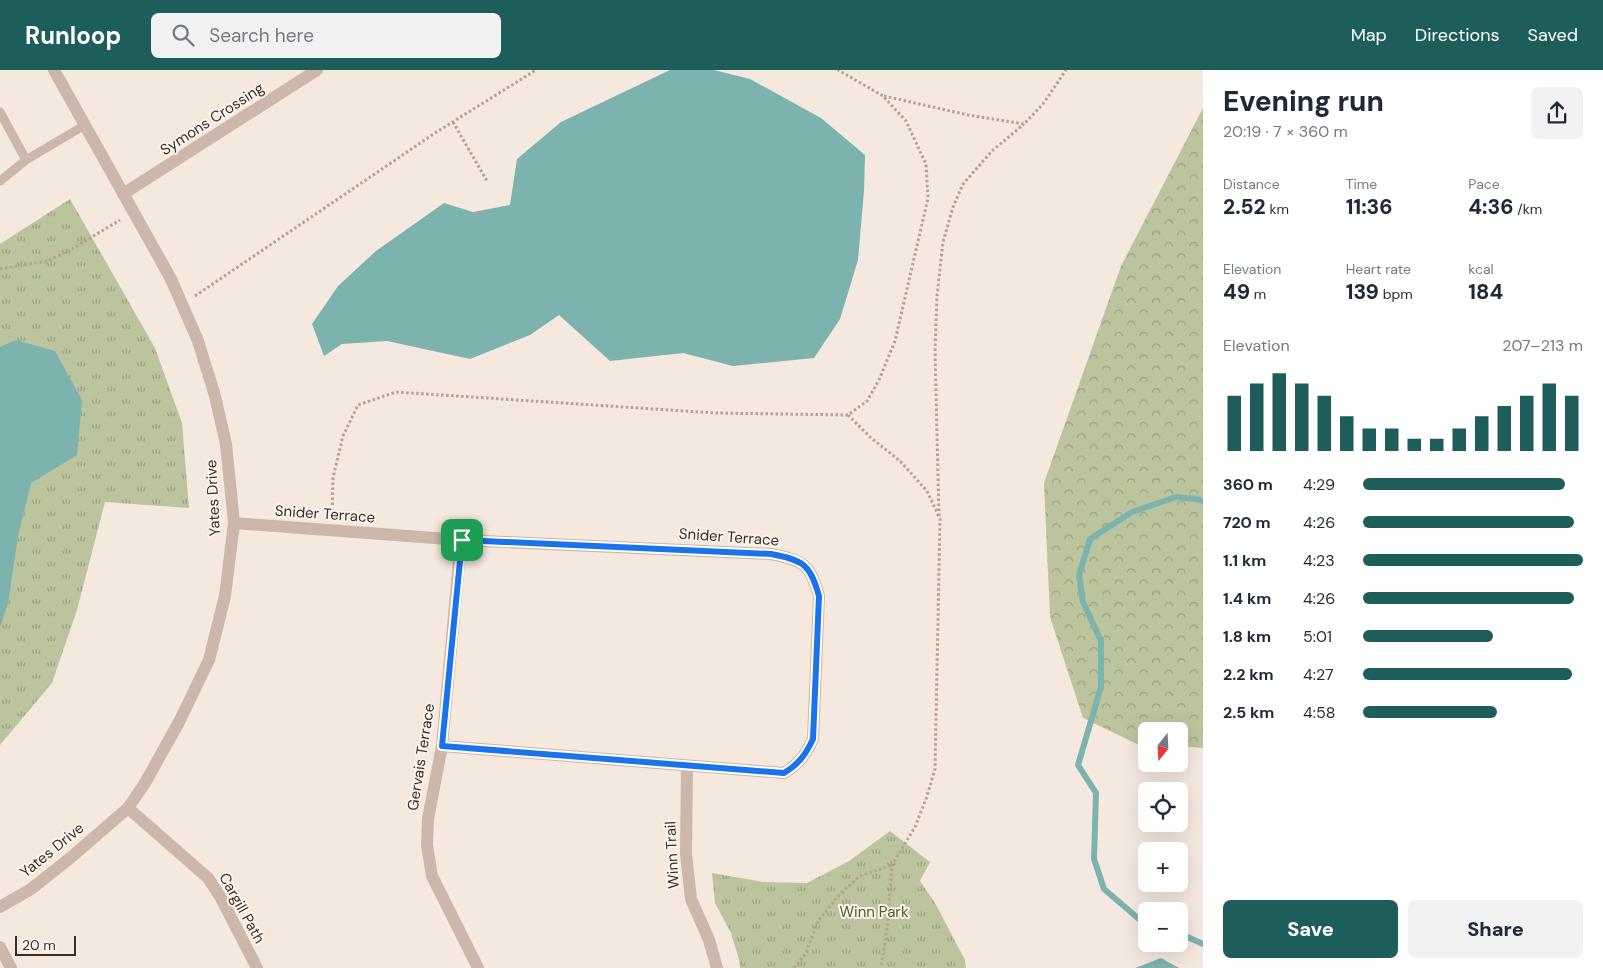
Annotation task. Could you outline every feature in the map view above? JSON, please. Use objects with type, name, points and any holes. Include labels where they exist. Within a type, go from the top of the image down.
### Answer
[{"type":"street","name":"Yates Drive","points":[[0,907],[31,889],[69,859],[128,808],[145,783],[180,722],[208,660],[225,596],[234,523],[226,444],[215,396],[198,341],[171,278],[54,70]]},
{"type":"street","name":"Symons Crossing","points":[[123,194],[317,70]]},
{"type":"street","name":"Snider Terrace","points":[[234,523],[462,540],[771,554],[788,557],[804,564],[814,577],[819,596],[813,739],[807,754],[796,766],[784,773],[442,746]]},
{"type":"street","name":"Gervais Terrace","points":[[462,540],[442,746],[428,819],[427,845],[432,876],[478,968]]},
{"type":"street","name":"Winn Trail","points":[[687,766],[686,854],[691,899],[717,968]]},
{"type":"street","name":"Cargill Path","points":[[128,808],[208,878],[221,898],[257,968]]},
{"type":"street","points":[[0,947],[11,968]]},
{"type":"lane","points":[[0,112],[26,160]]},
{"type":"lane","points":[[0,181],[26,160],[84,125]]},
{"type":"path","points":[[182,304],[453,122],[536,70]]},
{"type":"path","points":[[331,531],[333,478],[342,436],[358,405],[396,392],[715,414],[848,416],[867,401],[879,380],[895,341],[928,198],[926,164],[906,121],[883,96],[838,70]]},
{"type":"path","points":[[880,968],[892,865],[915,827],[935,770],[940,519],[935,351],[937,296],[943,242],[953,207],[963,184],[992,151],[1024,124],[1043,104],[1066,70]]},
{"type":"path","points":[[883,96],[968,115],[1024,124]]},
{"type":"path","points":[[453,122],[487,181]]},
{"type":"path","points":[[0,269],[47,261],[72,249],[134,212]]},
{"type":"path","points":[[848,416],[900,461],[927,491],[940,519]]},
{"type":"path","points":[[794,968],[806,952],[818,922],[840,894],[860,876],[892,865]]},
{"type":"green space","points":[[1203,108],[1203,748],[1188,747],[1188,722],[1138,722],[1138,744],[1083,718],[1050,617],[1044,483],[1121,266]]},
{"type":"green space","points":[[70,199],[155,348],[182,423],[189,508],[105,502],[77,610],[52,683],[0,745],[0,244]]},
{"type":"green space","name":"Winn Park","points":[[890,831],[930,862],[920,881],[935,903],[965,960],[966,968],[740,968],[731,933],[715,903],[712,873],[763,882],[807,883],[849,861]]},
{"type":"water","points":[[670,70],[714,70],[750,79],[821,118],[865,155],[858,260],[840,319],[814,358],[733,366],[683,353],[610,361],[559,315],[530,335],[470,359],[387,341],[342,344],[324,356],[312,324],[338,286],[376,251],[444,203],[473,212],[510,205],[517,159],[561,122]]},
{"type":"water","points":[[16,340],[55,351],[82,400],[77,455],[31,483],[18,536],[8,603],[0,627],[0,347]]},
{"type":"water","points":[[1161,958],[1179,968],[1135,968]]},
{"type":"waterway","points":[[1138,918],[1104,889],[1094,859],[1096,793],[1078,765],[1101,687],[1101,641],[1083,602],[1079,575],[1090,539],[1132,512],[1176,497],[1203,501]]},
{"type":"waterway","points":[[1188,937],[1203,944]]},
{"type":"route","points":[[462,540],[771,554],[788,557],[804,564],[814,577],[819,596],[813,739],[807,754],[796,766],[784,773],[442,746],[462,540]]}]
